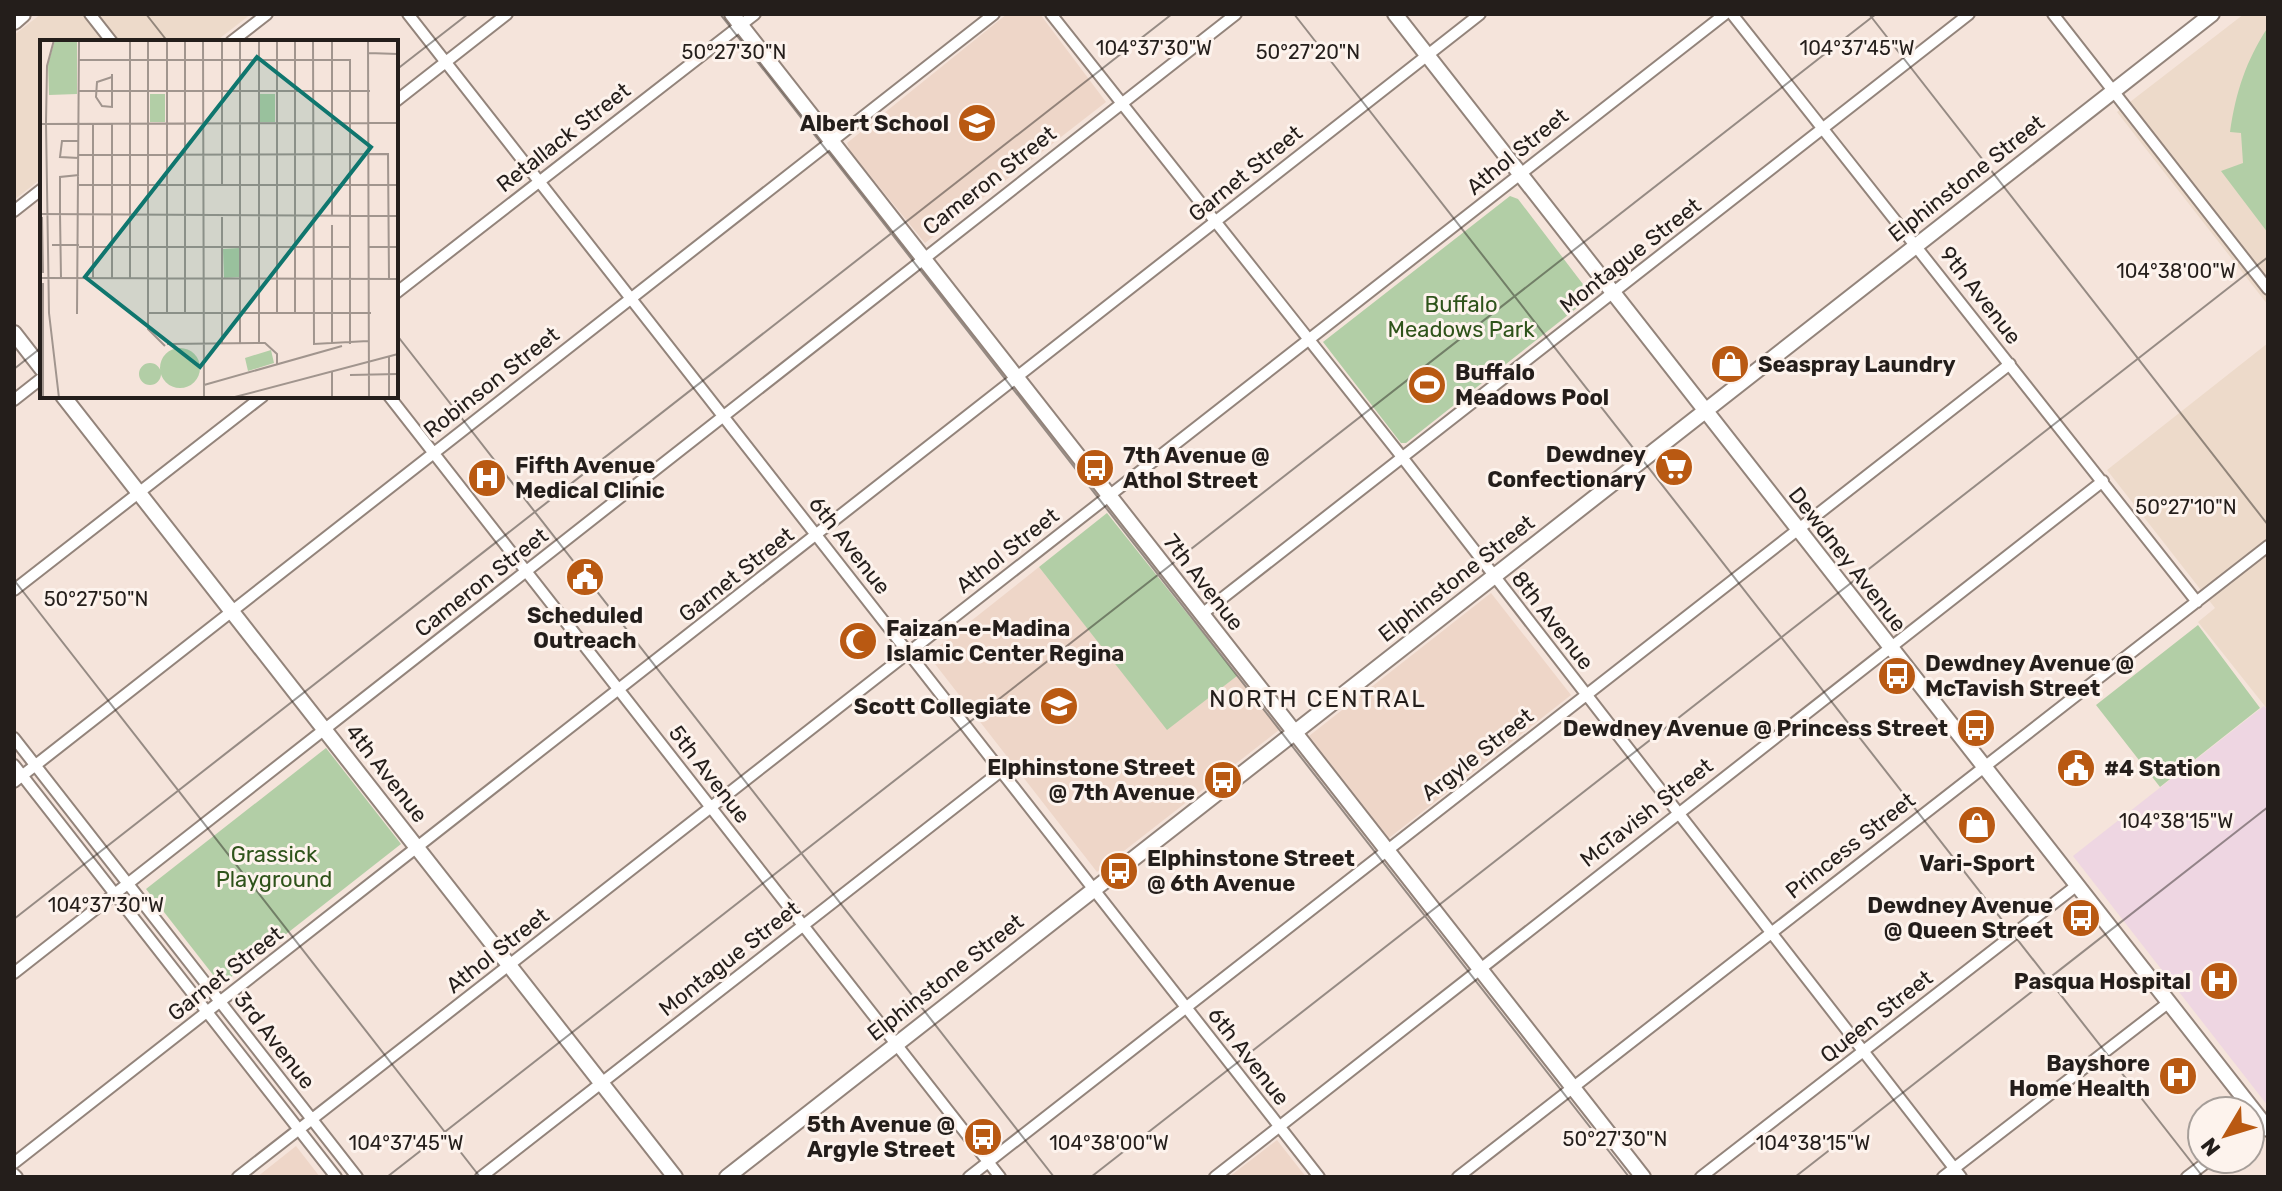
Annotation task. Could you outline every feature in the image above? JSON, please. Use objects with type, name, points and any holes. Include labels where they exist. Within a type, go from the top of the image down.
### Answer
[{"type":"main road","points":[[14,21],[22,14]]},
{"type":"street","points":[[90,14],[110,40]]},
{"type":"street","points":[[234,40],[267,14]]},
{"type":"street","name":"6th Avenue","points":[[408,14],[1319,1177]]},
{"type":"street","points":[[398,99],[507,14]]},
{"type":"street","name":"Retallack Street","points":[[398,291],[737,20],[755,14]]},
{"type":"street","name":"Robinson Street","points":[[18,779],[994,14]]},
{"type":"street","name":"8th Avenue","points":[[1051,14],[1402,457],[1769,934],[1958,1173]]},
{"type":"street","name":"Cameron Street","points":[[14,973],[921,258],[1236,14]]},
{"type":"street","name":"Dewdney Avenue","points":[[1395,14],[2237,1095]]},
{"type":"street","name":"Garnet Street","points":[[14,1163],[1480,14]]},
{"type":"street","name":"Athol Street","points":[[238,1177],[1725,14]]},
{"type":"street","name":"9th Avenue","points":[[1732,14],[2197,602]]},
{"type":"street","name":"Montague Street","points":[[1202,614],[1969,14]]},
{"type":"street","points":[[2053,14],[2268,289]]},
{"type":"street","name":"Elphinstone Street","points":[[727,1177],[2212,14]]},
{"type":"street","name":"7th Avenue","points":[[737,20],[1643,1177]]},
{"type":"street","points":[[14,211],[40,191]]},
{"type":"street","points":[[14,333],[40,366]]},
{"type":"street","name":"Argyle Street","points":[[969,1177],[2010,364]]},
{"type":"street","points":[[14,400],[40,380]]},
{"type":"street","name":"4th Avenue","points":[[65,398],[675,1177]]},
{"type":"street","points":[[14,590],[260,398]]},
{"type":"street","name":"5th Avenue","points":[[391,398],[1000,1177]]},
{"type":"street","name":"McTavish Street","points":[[1215,1177],[2103,481]]},
{"type":"street","name":"Princess Street","points":[[1458,1177],[2268,546]]},
{"type":"street","name":"3rd Avenue","points":[[14,738],[357,1177]]},
{"type":"street","name":"3rd Avenue","points":[[14,765],[18,779],[115,894],[336,1177]]},
{"type":"street","name":"Montague Street","points":[[481,1177],[1001,771]]},
{"type":"street","name":"Queen Street","points":[[1701,1177],[2076,886]]},
{"type":"street","points":[[1943,1177],[1958,1173],[2168,1003]]},
{"type":"shaded area","points":[[41,14],[251,14],[218,40],[40,40],[40,180],[14,200],[14,35]]},
{"type":"shaded area","name":"Albert School","points":[[1007,14],[1040,14],[1106,102],[925,243],[850,151],[847,143]]},
{"type":"shaded area","points":[[2244,14],[2268,14],[2268,305],[2117,112]]},
{"type":"shaded area","points":[[2268,343],[2268,710],[2198,622],[2215,608],[2107,470]]},
{"type":"shaded area","name":"Scott Collegiate","points":[[1039,567],[1167,729],[1237,676],[1279,730],[1097,872],[928,655]]},
{"type":"shaded area","points":[[1491,593],[1571,695],[1389,838],[1309,736]]},
{"type":"shaded area","name":"Pasqua Hospital","points":[[2264,706],[2268,710],[2268,1106],[2266,1095],[2259,1095],[2073,856]]},
{"type":"shaded area","points":[[1277,1140],[1306,1177],[1229,1177]]},
{"type":"shaded area","points":[[296,1146],[320,1177],[257,1177]]},
{"type":"green space","points":[[2268,27],[2268,233],[2221,171],[2243,163],[2241,133],[2230,132],[2232,117],[2248,64]]},
{"type":"green space","name":"Buffalo Meadows Park","points":[[1510,196],[1518,199],[1592,296],[1406,443],[1401,443],[1323,342]]},
{"type":"green space","points":[[1107,513],[1237,676],[1167,730],[1039,567]]},
{"type":"green space","points":[[2198,625],[2260,708],[2160,787],[2096,705]]},
{"type":"green space","name":"Grassick Playground","points":[[326,748],[401,844],[221,985],[146,889]]},
{"type":"water","name":"Buffalo Meadows Pool","points":[[1433,366],[1447,384],[1421,404],[1407,386]]},
{"type":"place","name":"Albert School","points":[[977,123]]},
{"type":"place","name":"Seaspray Laundry","points":[[1730,364]]},
{"type":"place","name":"Buffalo Meadows Pool","points":[[1427,385]]},
{"type":"place","name":"Dewdney Confectionary","points":[[1674,467]]},
{"type":"place","name":"7th Avenue @ Athol Street","points":[[1095,468]]},
{"type":"place","name":"Fifth Avenue Medical Clinic","points":[[487,478]]},
{"type":"place","name":"Scheduled Outreach","points":[[585,577]]},
{"type":"place","name":"Faizan-e-Madina Islamic Center Regina","points":[[858,641]]},
{"type":"place","name":"Dewdney Avenue @ McTavish Street","points":[[1897,676]]},
{"type":"place","name":"Scott Collegiate","points":[[1059,706]]},
{"type":"place","name":"Dewdney Avenue @ Princess Street","points":[[1976,728]]},
{"type":"place","name":"#4 Station","points":[[2076,768]]},
{"type":"place","name":"Elphinstone Street @ 7th Avenue","points":[[1223,780]]},
{"type":"place","name":"Vari-Sport","points":[[1977,825]]},
{"type":"place","name":"Elphinstone Street @ 6th Avenue","points":[[1119,871]]},
{"type":"place","name":"Dewdney Avenue @ Queen Street","points":[[2081,918]]},
{"type":"place","name":"Pasqua Hospital","points":[[2219,981]]},
{"type":"place","name":"Bayshore Home Health","points":[[2178,1076]]},
{"type":"place","name":"5th Avenue @ Argyle Street","points":[[983,1137]]},
{"type":"district","name":"NORTH CENTRAL","points":[[1318,699]]}]
